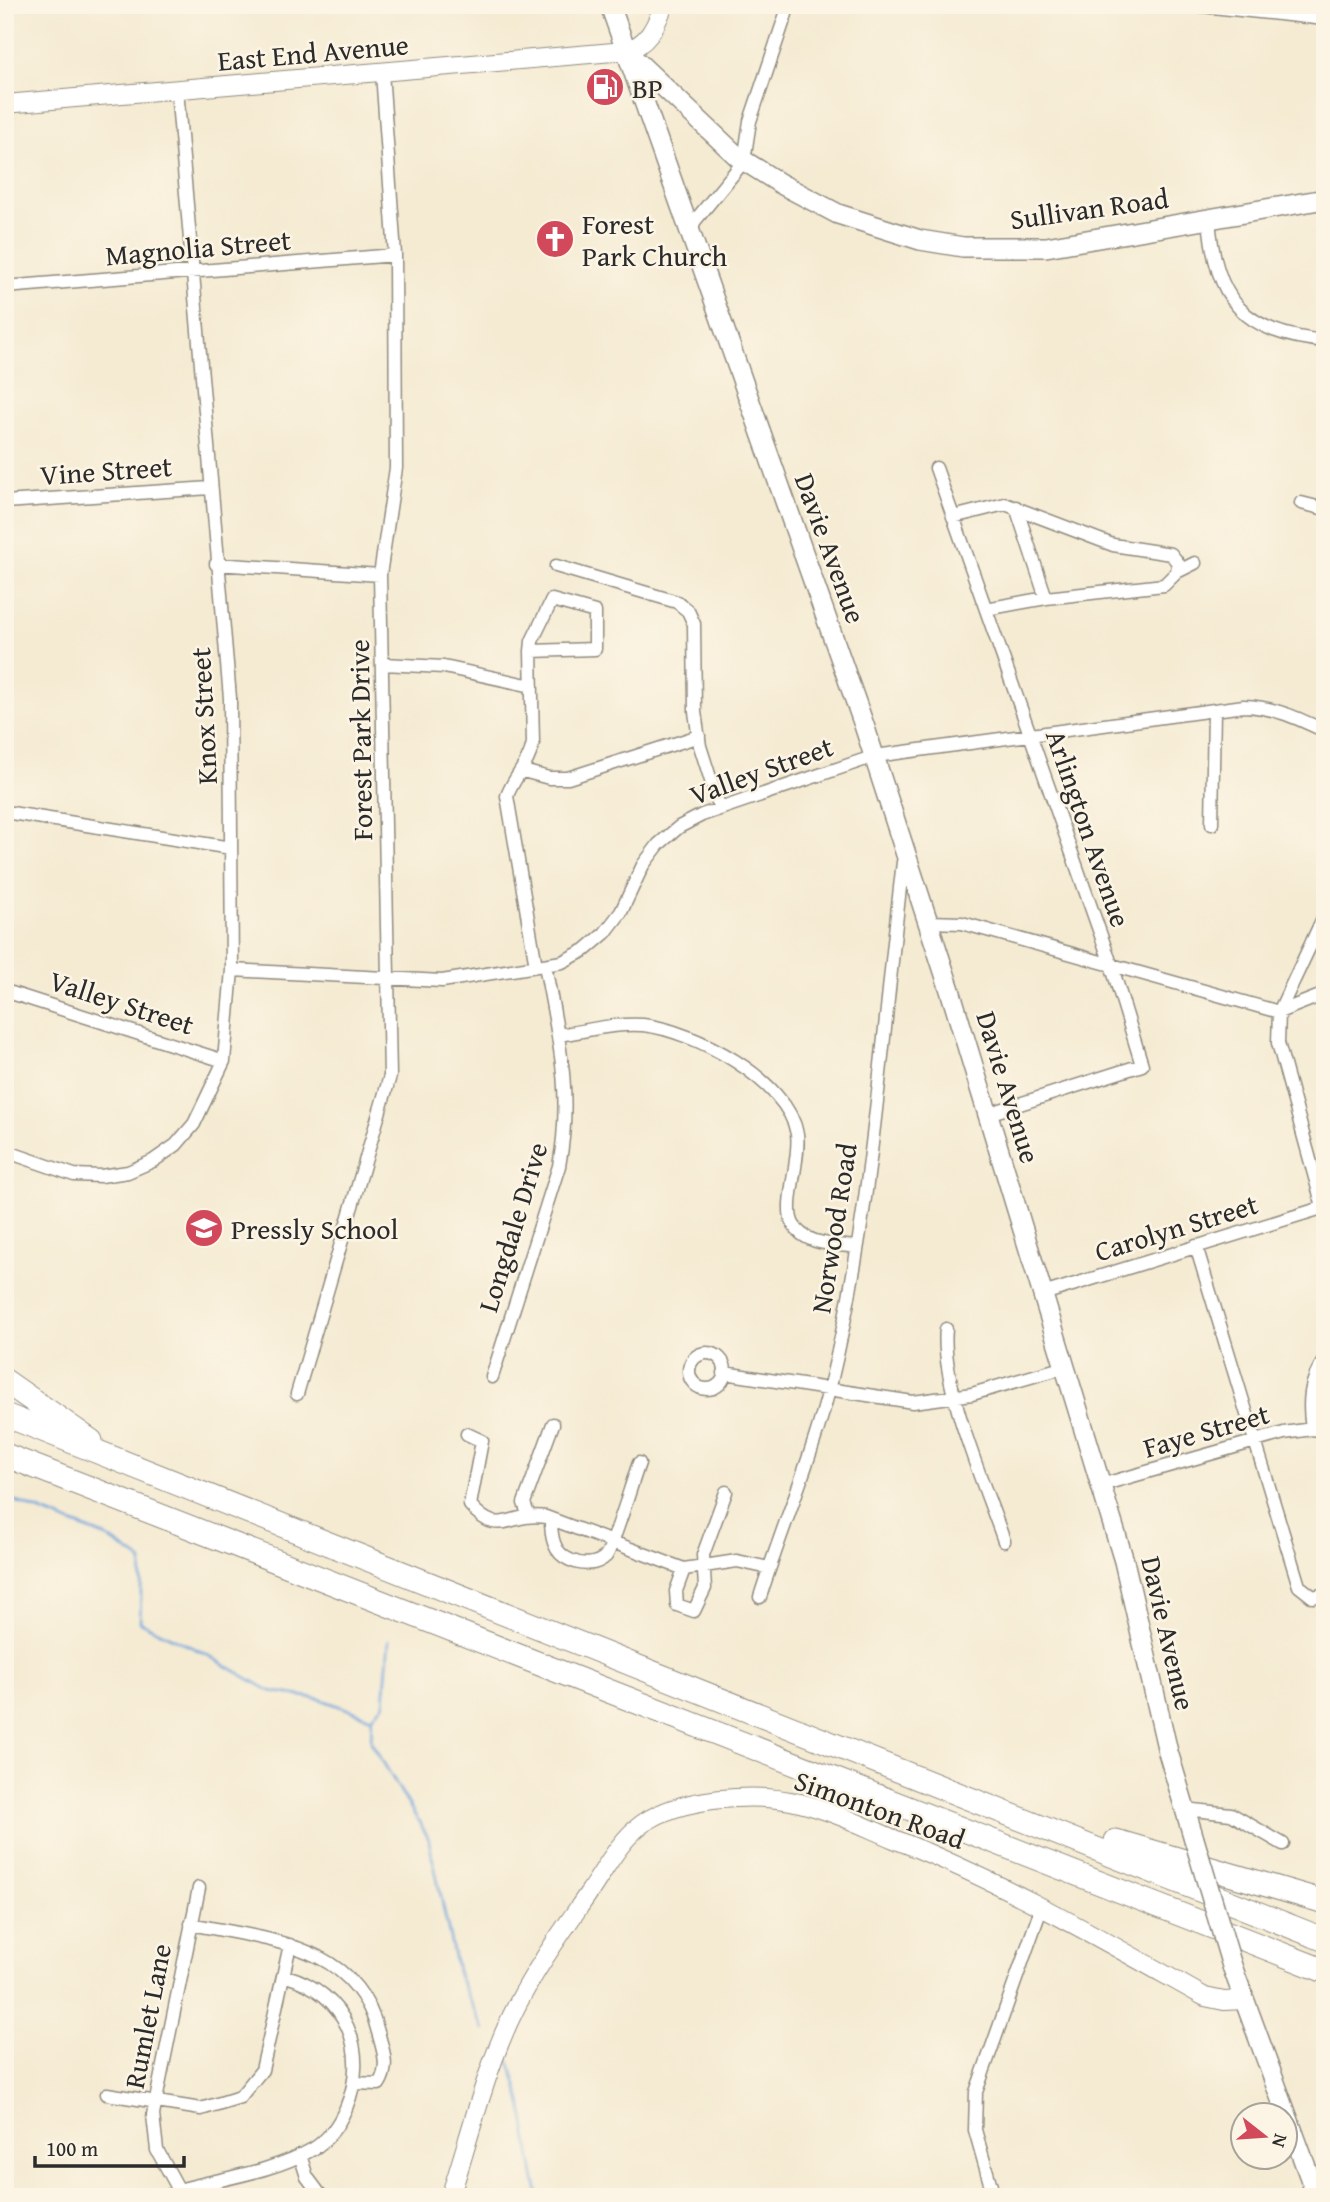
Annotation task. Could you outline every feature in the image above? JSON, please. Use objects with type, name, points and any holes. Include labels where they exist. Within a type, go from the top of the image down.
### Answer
[{"type":"highway","points":[[5,1381],[61,1417],[110,1457]]},
{"type":"highway","points":[[5,1415],[1325,1940]]},
{"type":"highway","points":[[5,1455],[1325,1970]]},
{"type":"highway","points":[[1001,1809],[1325,1902]]},
{"type":"highway","points":[[1236,1904],[1325,1934]]},
{"type":"main road","name":"Davie Avenue","points":[[610,5],[875,756],[1101,1485],[1137,1611],[1165,1741],[1184,1810],[1232,1966],[1317,2197]]},
{"type":"main road","name":"Sullivan Road","points":[[625,51],[740,158],[838,214],[920,240],[963,247],[1046,247],[1325,199]]},
{"type":"street","points":[[625,51],[640,47],[652,34],[664,5]]},
{"type":"street","points":[[691,237],[694,222],[740,158],[789,5]]},
{"type":"street","points":[[1192,5],[1325,19]]},
{"type":"street","name":"East End Avenue","points":[[5,104],[625,51]]},
{"type":"street","name":"Forest Park Drive","points":[[297,1394],[390,1076],[380,575],[396,468],[395,255],[382,72]]},
{"type":"street","name":"Knox Street","points":[[5,1151],[74,1175],[101,1176],[128,1172],[153,1161],[176,1145],[194,1124],[224,1061],[232,970],[230,698],[216,564],[177,90]]},
{"type":"street","points":[[717,137],[737,138],[750,121]]},
{"type":"street","points":[[676,194],[685,204],[699,204],[740,158]]},
{"type":"street","points":[[1209,218],[1218,270],[1228,294],[1243,314],[1262,328],[1287,336],[1325,341]]},
{"type":"street","name":"Magnolia Street","points":[[5,287],[395,255]]},
{"type":"street","name":"Arlington Avenue","points":[[936,468],[1111,964],[1142,1065],[988,1114]]},
{"type":"street","name":"Vine Street","points":[[5,502],[210,488]]},
{"type":"street","points":[[1301,503],[1325,509]]},
{"type":"street","points":[[953,516],[992,505],[1016,507],[1113,545],[1171,554],[1178,563],[1177,572]]},
{"type":"street","points":[[1016,507],[1046,598]]},
{"type":"street","points":[[986,609],[1046,598],[1164,585],[1177,572],[1195,563]]},
{"type":"street","points":[[216,564],[380,575]]},
{"type":"street","points":[[556,566],[677,602],[688,611],[694,624],[699,736],[720,809]]},
{"type":"street","points":[[552,600],[595,612],[594,649],[531,651],[532,642],[552,600]]},
{"type":"street","name":"Longdale Drive","points":[[492,1377],[559,1166],[566,1130],[567,1093],[558,1035],[540,966],[507,796],[511,784],[530,758],[533,743],[531,651]]},
{"type":"street","points":[[383,664],[444,667],[532,687]]},
{"type":"street","name":"Valley Street","points":[[232,970],[442,981],[562,962],[585,950],[605,933],[621,912],[643,864],[659,844],[679,827],[720,809],[875,756],[1030,733],[1214,710],[1267,707],[1325,731]]},
{"type":"street","points":[[1212,824],[1214,710]]},
{"type":"street","points":[[523,771],[549,778],[568,778],[699,736]]},
{"type":"street","points":[[5,812],[232,848]]},
{"type":"street","name":"Norwood Road","points":[[760,1597],[829,1389],[871,1152],[903,862],[908,859]]},
{"type":"street","points":[[1324,1207],[1278,1043],[1279,1012],[1325,914]]},
{"type":"street","points":[[928,922],[962,923],[1279,1012],[1325,995]]},
{"type":"street","name":"Valley Street","points":[[5,990],[224,1061]]},
{"type":"street","points":[[558,1035],[625,1024],[654,1027],[685,1037],[755,1072],[784,1100],[794,1118],[799,1153],[790,1212],[792,1223],[811,1240],[856,1247]]},
{"type":"street","name":"Carolyn Street","points":[[1043,1294],[1324,1207]]},
{"type":"street","points":[[1196,1246],[1299,1586],[1319,1595]]},
{"type":"street","points":[[946,1329],[944,1353],[955,1398],[1004,1541]]},
{"type":"street","points":[[1319,1430],[1310,1392],[1312,1380],[1325,1359]]},
{"type":"street","points":[[724,1373],[913,1402],[955,1398],[1065,1367]]},
{"type":"street","points":[[528,1514],[524,1503],[553,1424]]},
{"type":"street","name":"Faye Street","points":[[1101,1485],[1255,1441],[1319,1430]]},
{"type":"street","points":[[467,1434],[482,1441],[470,1504],[489,1523],[502,1524],[528,1514],[551,1519],[684,1569],[737,1561],[769,1568]]},
{"type":"street","points":[[551,1519],[551,1539],[562,1557],[577,1563],[592,1564],[606,1555],[639,1463]]},
{"type":"street","points":[[684,1569],[676,1591],[677,1605],[694,1611],[705,1588],[703,1555],[726,1492]]},
{"type":"street","name":"Simonton Road","points":[[450,2197],[494,2058],[516,2008],[543,1960],[622,1844],[639,1826],[660,1813],[740,1798],[799,1803],[968,1868],[1205,1997],[1224,2001],[1244,2000]]},
{"type":"street","points":[[1184,1810],[1231,1814],[1283,1844]]},
{"type":"street","name":"Rumlet Lane","points":[[173,2194],[157,2150],[153,2125],[155,2101],[199,1888]]},
{"type":"street","points":[[994,2197],[975,2130],[976,2092],[1042,1906]]},
{"type":"street","points":[[191,1924],[312,1951],[334,1964],[358,1988],[374,2017],[385,2073],[379,2084],[354,2083]]},
{"type":"street","points":[[107,2094],[201,2109],[230,2101],[250,2089],[262,2070],[286,1976],[290,1945]]},
{"type":"street","points":[[173,2194],[269,2167],[300,2155],[315,2148],[335,2128],[354,2083],[356,2050],[341,2015],[318,1990],[286,1976]]},
{"type":"street","points":[[300,2155],[307,2177],[322,2197]]},
{"type":"waterway","points":[[5,1497],[107,1537],[142,1561],[140,1622],[204,1653],[270,1691],[320,1699],[372,1718],[371,1742],[428,1837],[458,1975],[484,2030]]},
{"type":"waterway","points":[[372,1718],[384,1704],[389,1640]]},
{"type":"waterway","points":[[506,2055],[518,2089],[539,2197]]},
{"type":"place","name":"BP","points":[[605,87]]},
{"type":"place","name":"Forest Park Church","points":[[555,239]]},
{"type":"place","name":"Pressly School","points":[[204,1228]]}]
